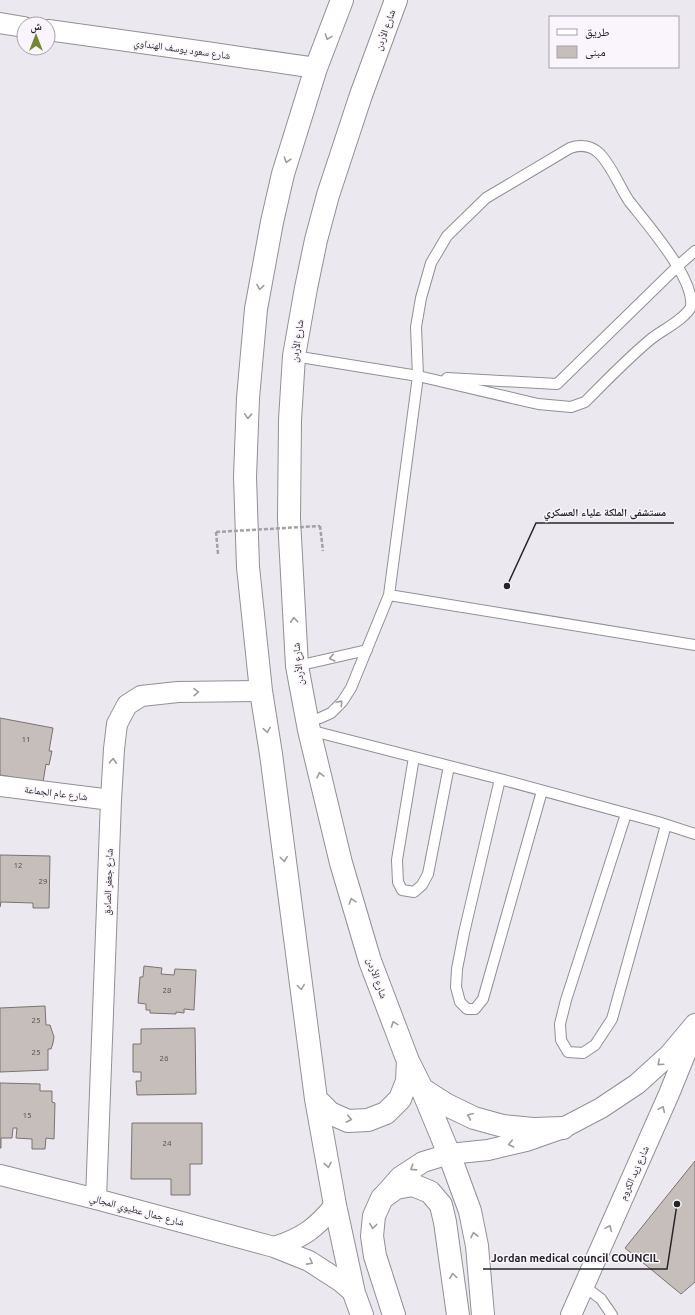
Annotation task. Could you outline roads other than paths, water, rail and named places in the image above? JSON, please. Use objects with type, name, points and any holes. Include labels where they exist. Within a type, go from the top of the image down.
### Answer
[{"type":"highway","points":[[342,0],[316,68],[282,174],[263,266],[256,309],[248,398],[245,477],[248,567],[261,691],[271,754],[316,1099],[335,1205],[354,1293],[362,1315]]},
{"type":"highway","name":"شارع الأردن","points":[[396,0],[361,95],[328,195],[309,274],[294,356],[290,420],[289,519],[297,666],[308,725],[341,863],[370,961],[408,1061],[422,1089],[449,1154],[470,1212],[477,1246],[483,1315]]},
{"type":"highway","points":[[316,1099],[330,1113],[348,1121],[368,1120],[386,1113],[400,1099],[407,1081],[408,1061]]},
{"type":"highway","points":[[422,1089],[447,1105],[474,1118],[503,1126],[526,1128],[563,1128]]},
{"type":"highway","points":[[394,1315],[376,1256],[372,1236],[374,1216],[382,1198],[396,1188],[413,1185],[430,1192],[441,1205],[445,1222],[458,1315]]},
{"type":"street","points":[[0,23],[16,26]]},
{"type":"street","name":"شارع سعود يوسف الهنداوي","points":[[56,31],[316,68]]},
{"type":"street","name":"شارع جعفر الصادق","points":[[96,1199],[111,800],[117,724],[127,705],[141,696],[178,692],[261,691]]},
{"type":"street","name":"شارع عام الجماعة","points":[[0,786],[111,800]]},
{"type":"street","points":[[382,1198],[400,1178],[423,1162],[449,1154],[496,1148],[526,1141],[563,1128],[602,1108],[637,1084],[669,1055],[695,1024]]},
{"type":"street","name":"شارع زيد الكروم","points":[[571,1315],[669,1094],[695,1031]]},
{"type":"street","name":"شارع جمال عطيوي المجالي","points":[[0,1174],[274,1247],[309,1261],[340,1281],[354,1293]]},
{"type":"street","points":[[274,1247],[292,1241],[309,1232],[323,1220],[335,1205]]},
{"type":"lane","points":[[294,356],[418,376],[538,404],[571,407],[585,402],[651,339],[682,317],[691,307],[693,297],[692,288],[689,278],[680,264],[629,200],[611,169],[600,154],[585,146],[570,148],[486,198],[447,236],[431,263],[421,298],[416,327],[418,376],[389,594],[351,688],[342,702],[331,713],[308,725]]},
{"type":"lane","points":[[418,376],[557,384],[695,251]]},
{"type":"lane","points":[[389,594],[695,645]]},
{"type":"lane","points":[[297,666],[367,650]]},
{"type":"lane","points":[[308,725],[414,757],[500,779],[695,834]]},
{"type":"lane","points":[[414,757],[397,860],[398,882],[402,890],[414,892],[422,885],[428,874],[450,766]]},
{"type":"lane","points":[[500,779],[464,933],[457,970],[456,987],[460,1002],[467,1009],[475,1009],[483,999],[542,791]]},
{"type":"lane","points":[[626,814],[566,1000],[560,1024],[561,1040],[568,1052],[583,1053],[596,1045],[612,1019],[666,825]]},
{"type":"lane","points":[[584,1286],[601,1299],[612,1315]]},
{"type":"place","name":"مستشفى الملكة علياء العسكري","points":[[507,586]]},
{"type":"place","name":"Jordan medical council COUNCIL","points":[[677,1204]]}]
